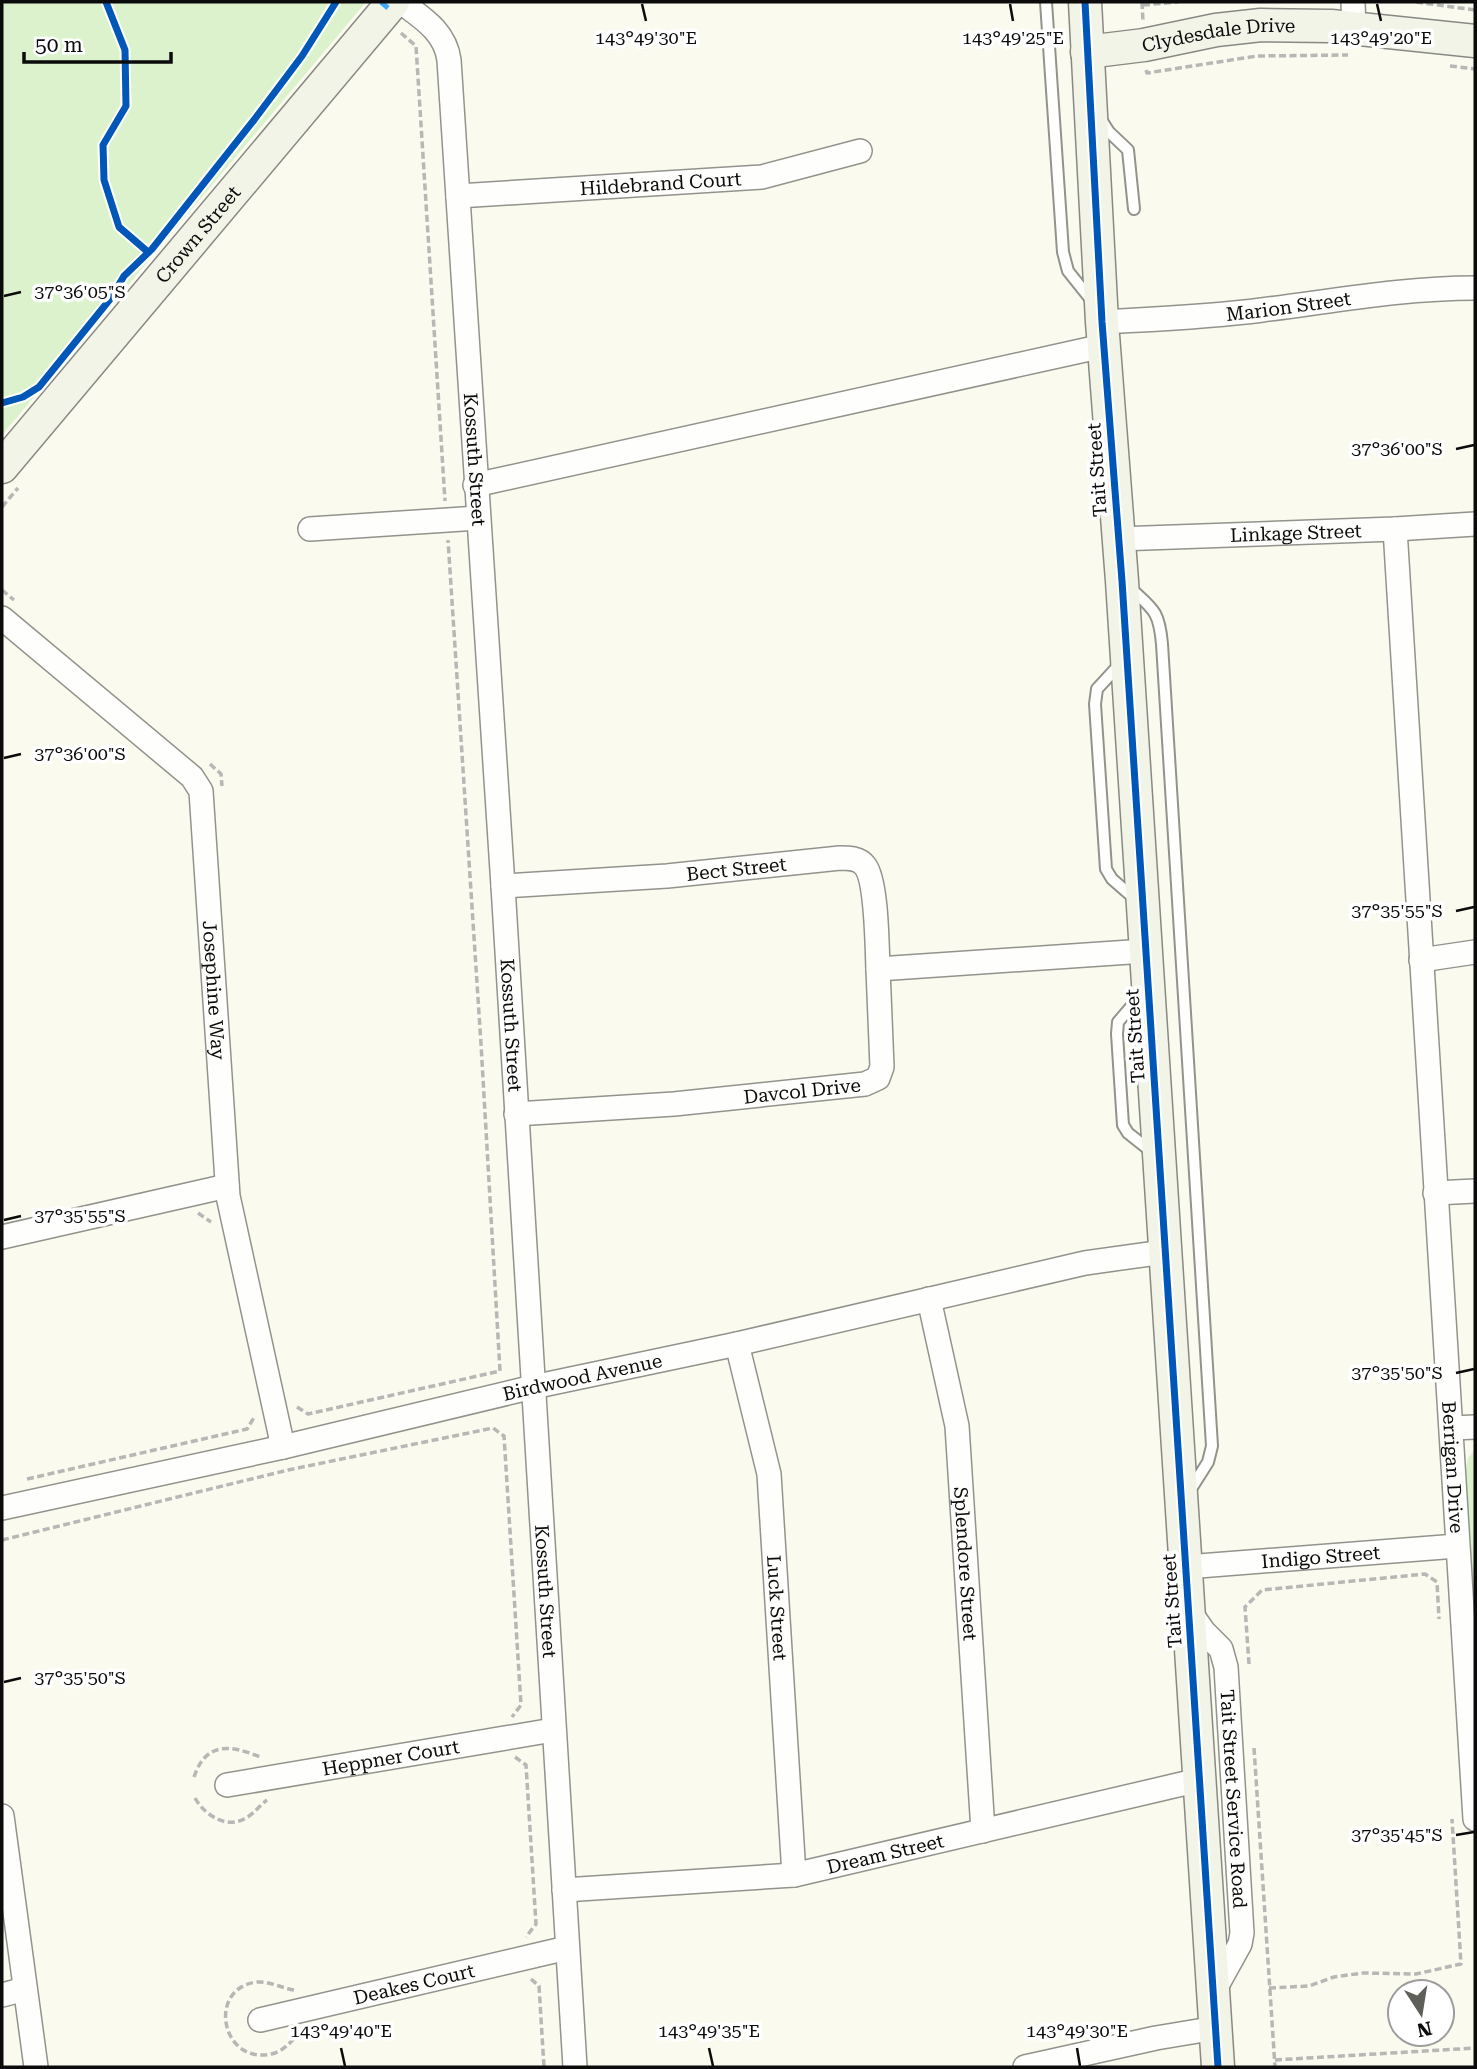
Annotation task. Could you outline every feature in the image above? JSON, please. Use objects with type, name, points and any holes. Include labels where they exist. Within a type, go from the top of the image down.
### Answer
[{"type":"street","name":"Crown Street","points":[[2,467],[393,2]]},
{"type":"street","name":"Kossuth Street","points":[[401,2],[437,31],[447,47],[503,887],[575,2067]]},
{"type":"street","name":"Tait Street","points":[[1085,2],[1102,327],[1122,581],[1218,2067]]},
{"type":"street","name":"Clydesdale Drive","points":[[1087,52],[1261,25],[1331,26],[1475,41]]},
{"type":"street","name":"Hildebrand Court","points":[[458,196],[762,177],[860,151]]},
{"type":"street","name":"Marion Street","points":[[475,485],[1102,327],[1427,288],[1475,288]]},
{"type":"street","points":[[310,529],[478,518]]},
{"type":"street","name":"Linkage Street","points":[[1118,539],[1475,524]]},
{"type":"street","name":"Berrigan Drive","points":[[1395,529],[1452,1428],[1457,1546],[1471,1685],[1475,1819]]},
{"type":"street","name":"Josephine Way","points":[[2,618],[192,777],[200,787],[203,799],[227,1186],[233,1228],[283,1447]]},
{"type":"street","name":"Bect Street","points":[[503,887],[667,876],[840,858],[857,860],[867,868],[872,883],[878,969]]},
{"type":"street","points":[[878,969],[1145,951]]},
{"type":"street","points":[[1421,960],[1475,952]]},
{"type":"street","name":"Davcol Drive","points":[[516,1114],[674,1104],[871,1082],[880,1076],[883,1060],[878,969]]},
{"type":"street","points":[[2,1237],[227,1186]]},
{"type":"street","points":[[1435,1193],[1475,1191]]},
{"type":"street","name":"Birdwood Avenue","points":[[2,1508],[283,1447],[533,1387],[737,1344],[1085,1263],[1164,1252]]},
{"type":"street","name":"Splendore Street","points":[[929,1299],[957,1426],[983,1831]]},
{"type":"street","name":"Luck Street","points":[[737,1344],[769,1474],[794,1875]]},
{"type":"street","points":[[1452,1428],[1475,1427]]},
{"type":"street","name":"Indigo Street","points":[[1185,1567],[1457,1546]]},
{"type":"street","name":"Tait Street Service Road","points":[[1188,1609],[1203,1632],[1221,1649],[1226,1667],[1242,1933],[1240,1944],[1213,1994]]},
{"type":"street","name":"Heppner Court","points":[[228,1785],[554,1730]]},
{"type":"street","name":"Dream Street","points":[[564,1890],[794,1875],[1199,1780]]},
{"type":"street","points":[[2,1816],[36,2067]]},
{"type":"street","name":"Deakes Court","points":[[260,2020],[567,1948]]},
{"type":"street","points":[[2,1995],[25,1989]]},
{"type":"street","points":[[1025,2067],[1165,2036],[1216,2028]]},
{"type":"lane","points":[[1046,2],[1060,235],[1064,260],[1068,271],[1081,285],[1102,327]]},
{"type":"lane","points":[[1090,101],[1109,132],[1128,150],[1134,209]]},
{"type":"lane","points":[[1122,581],[1157,613],[1162,643],[1212,1446],[1205,1469],[1181,1502]]},
{"type":"path","points":[[1142,2],[1143,5],[1178,2]]},
{"type":"path","points":[[1416,2],[1475,10]]},
{"type":"path","points":[[1147,73],[1257,56],[1353,29]]},
{"type":"path","points":[[15,1482],[247,1429],[255,1417],[254,1410],[294,1401],[296,1406],[308,1414],[500,1371],[416,46],[401,33]]},
{"type":"path","points":[[1442,65],[1475,69]]},
{"type":"path","points":[[198,1213],[211,1221],[213,1232],[233,1228]]},
{"type":"path","points":[[2,1540],[288,1470],[493,1428],[504,1436],[521,1705]]},
{"type":"path","points":[[1249,1675],[1245,1607],[1262,1590],[1425,1574],[1437,1582],[1440,1623]]},
{"type":"path","points":[[1254,1743],[1275,2067]]},
{"type":"path","points":[[526,1765],[536,1924]]},
{"type":"path","points":[[1269,1987],[1309,1986],[1363,1973],[1416,1974],[1461,1964],[1452,1811]]},
{"type":"path","points":[[539,1986],[544,2067]]},
{"type":"path","points":[[1275,2060],[1475,2049]]},
{"type":"green space","points":[[2,2],[366,2],[2,435]]},
{"type":"green space","points":[[1475,1450],[1475,1613],[1465,1473],[1468,1458]]},
{"type":"marked path","points":[[381,2],[388,8]]},
{"type":"cycle path","points":[[106,2],[125,50],[126,106],[103,145],[104,180],[119,227],[148,252]]},
{"type":"cycle path","points":[[2,403],[23,397],[39,387],[111,298],[124,276],[152,249],[254,120],[302,56],[336,2]]},
{"type":"cycle path","points":[[1085,2],[1102,322],[1122,581],[1218,2067]]}]
